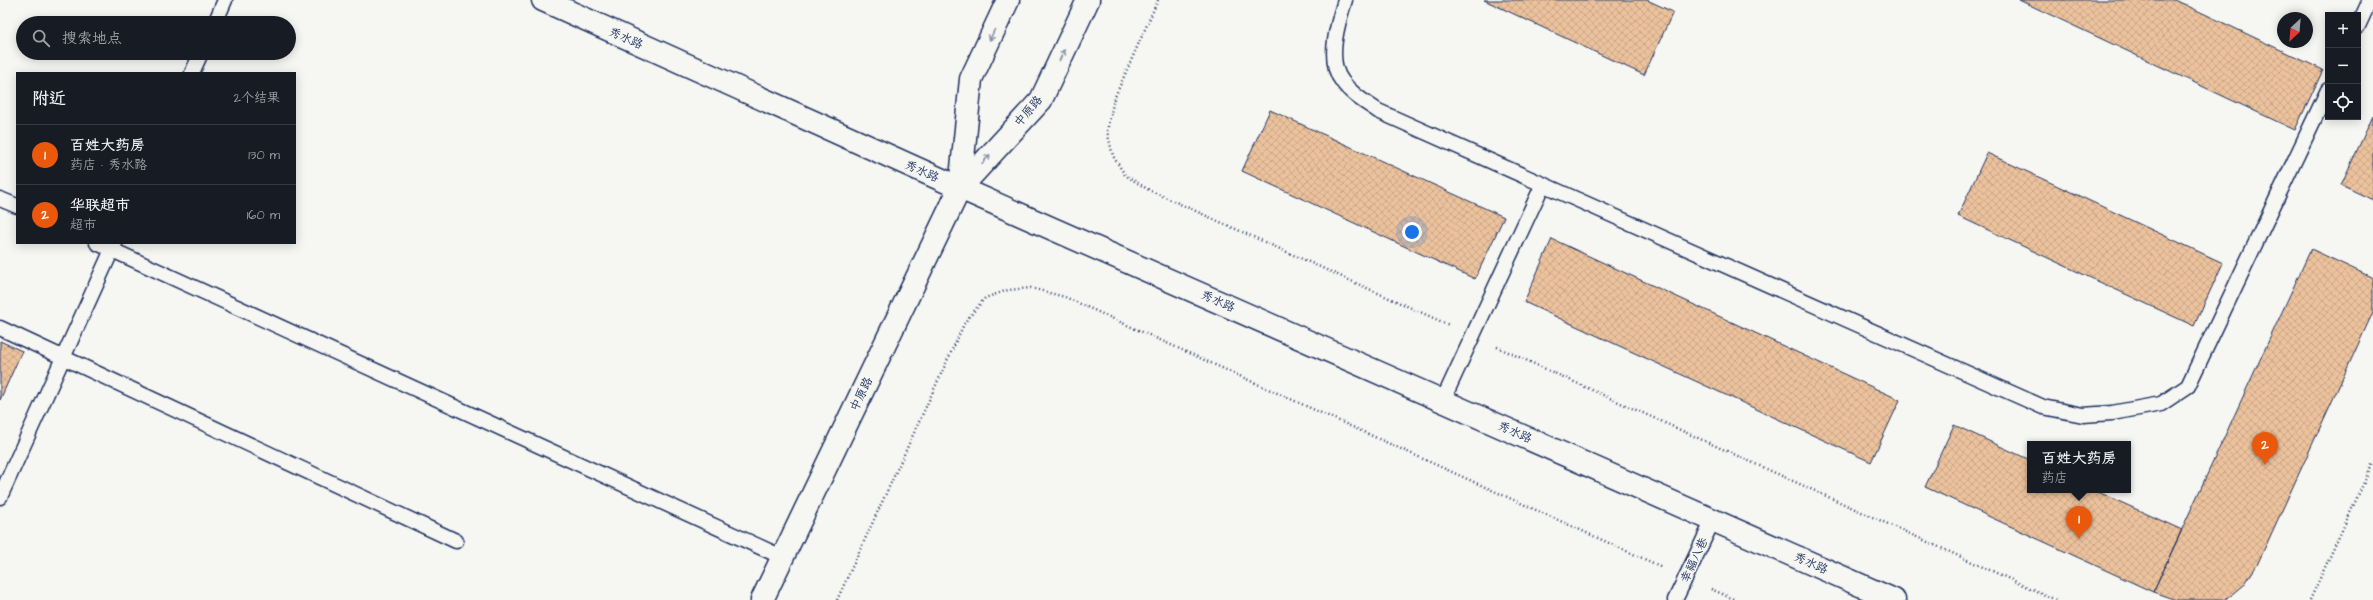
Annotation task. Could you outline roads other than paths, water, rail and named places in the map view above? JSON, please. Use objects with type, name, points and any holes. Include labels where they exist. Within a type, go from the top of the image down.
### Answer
[{"type":"street","name":"秀水路","points":[[543,0],[960,188],[1894,600]]},
{"type":"street","name":"中原路","points":[[960,188],[971,79],[1008,0]]},
{"type":"street","name":"中原路","points":[[762,600],[960,188],[1041,100],[1088,0]]},
{"type":"lane","points":[[218,16],[225,0]]},
{"type":"lane","points":[[1345,0],[1338,22],[1333,55],[1341,80],[1355,94],[1378,111],[2043,407],[2083,415],[2112,413],[2161,404],[2188,386],[2325,96]]},
{"type":"lane","points":[[2361,20],[2370,0]]},
{"type":"lane","points":[[192,72],[198,60]]},
{"type":"lane","points":[[1443,400],[1543,184]]},
{"type":"lane","points":[[0,199],[16,206]]},
{"type":"lane","points":[[102,244],[113,246],[782,557]]},
{"type":"lane","points":[[0,497],[113,246]]},
{"type":"lane","points":[[0,328],[456,541]]},
{"type":"lane","name":"幸福八巷","points":[[1675,600],[1713,520]]},
{"type":"place","name":"华联超市","points":[[2265,465]]},
{"type":"place","name":"百姓大药房","points":[[2079,539]]}]
